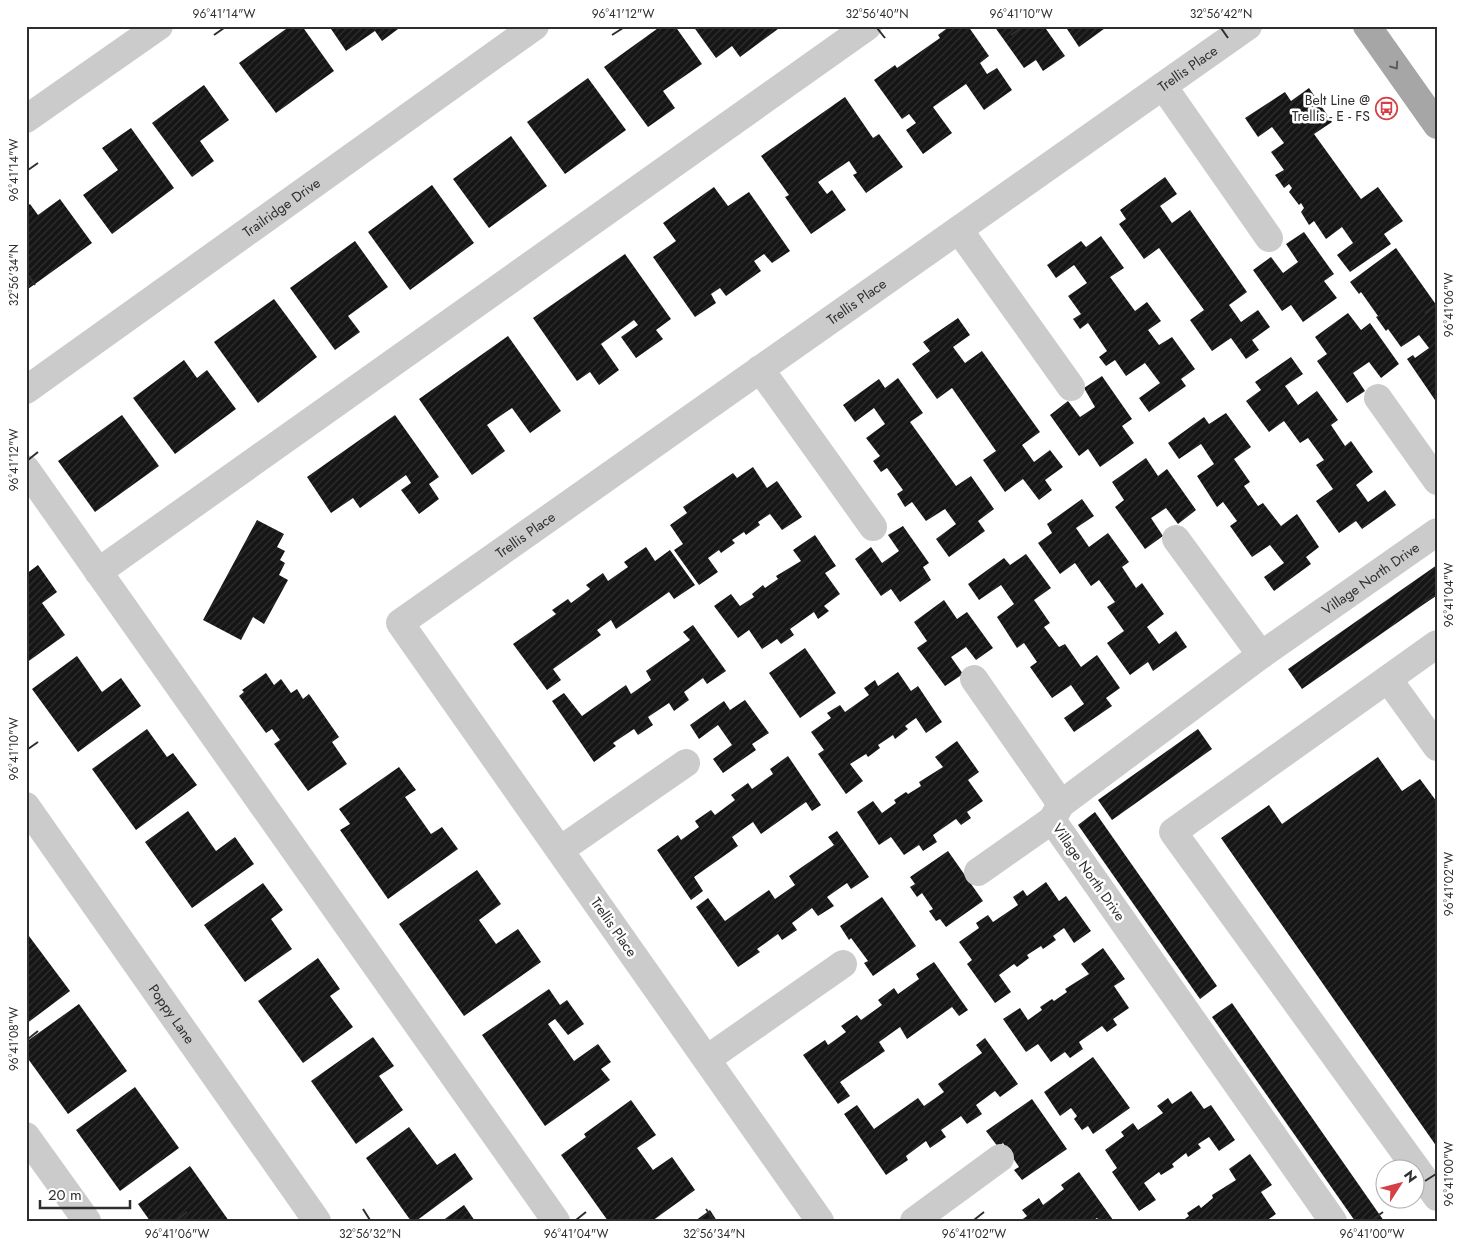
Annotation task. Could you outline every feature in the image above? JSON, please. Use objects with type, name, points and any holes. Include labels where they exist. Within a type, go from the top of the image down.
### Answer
[{"type":"main road","points":[[1367,26],[1437,125]]},
{"type":"street","points":[[26,119],[159,26]]},
{"type":"street","name":"Trailridge Drive","points":[[26,390],[535,26]]},
{"type":"street","points":[[98,572],[868,26]]},
{"type":"street","name":"Trellis Place","points":[[820,1221],[400,623],[1248,26]]},
{"type":"street","points":[[1163,86],[1269,238]]},
{"type":"street","points":[[958,230],[1071,388]]},
{"type":"street","points":[[760,370],[873,527]]},
{"type":"street","points":[[1378,398],[1437,482]]},
{"type":"street","points":[[26,469],[556,1221]]},
{"type":"street","name":"Village North Drive","points":[[1332,1221],[1056,812],[1261,655],[1437,532]]},
{"type":"street","points":[[1176,539],[1261,655]]},
{"type":"street","points":[[1437,644],[1173,832],[1437,1197]]},
{"type":"street","points":[[974,679],[1056,812],[978,872]]},
{"type":"street","points":[[1388,679],[1437,747]]},
{"type":"street","points":[[560,850],[686,763]]},
{"type":"street","name":"Poppy Lane","points":[[26,806],[317,1221]]},
{"type":"street","points":[[707,1059],[843,964]]},
{"type":"street","points":[[26,1136],[87,1221]]},
{"type":"street","points":[[914,1221],[1000,1158]]},
{"type":"building","points":[[290,26],[302,26],[334,71],[276,113],[239,63]]},
{"type":"building","points":[[329,26],[402,26],[382,41],[375,31],[346,51]]},
{"type":"building","points":[[661,26],[675,26],[702,64],[663,91],[675,108],[648,127],[604,67]]},
{"type":"building","points":[[693,26],[782,26],[740,57],[732,46],[716,58]]},
{"type":"building","points":[[950,26],[968,26],[989,56],[980,63],[987,74],[997,68],[1012,90],[984,110],[966,84],[933,107],[952,133],[923,154],[906,130],[916,123],[909,114],[902,119],[874,80],[895,65],[897,68],[940,38],[938,35]]},
{"type":"building","points":[[994,26],[1050,26],[1046,29],[1065,56],[1043,71],[1036,60],[1024,68]]},
{"type":"building","points":[[1065,26],[1108,26],[1079,47]]},
{"type":"building","points":[[588,78],[626,130],[565,174],[527,122]]},
{"type":"building","points":[[204,85],[229,120],[200,141],[214,161],[192,177],[152,123]]},
{"type":"building","points":[[1309,88],[1332,122],[1314,134],[1361,199],[1378,187],[1403,221],[1384,234],[1391,244],[1350,272],[1337,255],[1353,243],[1342,227],[1326,239],[1314,221],[1309,225],[1301,212],[1304,208],[1301,203],[1299,205],[1289,192],[1292,188],[1289,184],[1284,188],[1275,175],[1284,170],[1271,152],[1284,143],[1272,127],[1258,137],[1245,118],[1285,92],[1291,101]]},
{"type":"building","points":[[845,97],[873,138],[879,134],[903,167],[866,193],[853,175],[857,173],[849,161],[818,182],[827,194],[832,190],[846,210],[811,234],[785,197],[789,195],[761,156]]},
{"type":"building","points":[[131,128],[174,188],[112,234],[83,195],[118,170],[102,148]]},
{"type":"building","points":[[511,136],[547,186],[489,228],[453,179]]},
{"type":"building","points":[[1165,177],[1177,194],[1160,206],[1172,223],[1190,210],[1247,292],[1229,305],[1241,322],[1258,310],[1270,327],[1252,340],[1259,350],[1246,359],[1231,338],[1212,351],[1190,320],[1204,310],[1159,248],[1144,259],[1119,224],[1126,219],[1120,210]]},
{"type":"building","points":[[432,185],[474,243],[410,290],[368,232]]},
{"type":"building","points":[[714,187],[728,206],[749,192],[790,251],[772,263],[764,254],[754,261],[761,271],[726,296],[720,288],[711,294],[716,303],[695,317],[653,257],[676,241],[663,223]]},
{"type":"building","points":[[60,199],[92,243],[28,289],[26,286],[26,207],[30,204],[38,215]]},
{"type":"building","points":[[1304,232],[1334,274],[1324,281],[1337,298],[1303,322],[1291,305],[1282,311],[1253,270],[1271,257],[1283,273],[1298,262],[1286,244]]},
{"type":"building","points":[[1101,236],[1124,268],[1110,277],[1135,311],[1147,302],[1161,321],[1148,330],[1159,345],[1172,337],[1195,369],[1181,379],[1186,386],[1149,412],[1139,398],[1160,383],[1145,363],[1126,376],[1115,360],[1106,366],[1099,357],[1107,351],[1088,323],[1080,329],[1073,319],[1081,314],[1068,296],[1087,283],[1074,265],[1056,278],[1047,265],[1081,241],[1086,247]]},
{"type":"building","points":[[355,241],[388,287],[348,316],[360,332],[335,350],[290,288]]},
{"type":"building","points":[[1396,248],[1437,306],[1437,403],[1407,359],[1413,355],[1415,358],[1429,348],[1419,335],[1401,347],[1388,329],[1386,331],[1361,292],[1359,294],[1350,282]]},
{"type":"building","points":[[625,254],[671,319],[656,330],[663,339],[636,358],[621,337],[638,325],[634,320],[601,344],[619,370],[599,385],[590,372],[577,381],[533,318]]},
{"type":"building","points":[[274,299],[317,357],[258,403],[214,342]]},
{"type":"building","points":[[1348,313],[1361,330],[1370,323],[1399,364],[1381,378],[1369,362],[1353,373],[1365,391],[1347,403],[1317,361],[1327,354],[1315,337]]},
{"type":"building","points":[[958,318],[970,335],[953,347],[965,363],[982,351],[1040,432],[1022,445],[1034,462],[1050,450],[1063,467],[1045,480],[1052,490],[1039,500],[1023,479],[1005,492],[983,460],[996,451],[952,388],[937,399],[912,364],[930,351],[923,342]]},
{"type":"building","points":[[508,336],[561,411],[530,433],[512,408],[487,425],[505,451],[472,475],[419,399]]},
{"type":"building","points":[[1291,357],[1303,374],[1285,386],[1298,405],[1317,391],[1338,420],[1331,425],[1345,446],[1351,441],[1373,472],[1356,485],[1368,502],[1385,490],[1396,505],[1362,529],[1356,521],[1339,533],[1316,501],[1333,489],[1316,465],[1324,460],[1308,438],[1300,443],[1284,421],[1269,432],[1246,401],[1261,390],[1255,382]]},
{"type":"building","points":[[184,360],[197,378],[207,370],[236,409],[175,454],[133,398]]},
{"type":"building","points":[[1102,376],[1132,419],[1122,426],[1134,443],[1100,467],[1088,449],[1079,456],[1050,415],[1068,401],[1080,417],[1095,407],[1084,388]]},
{"type":"building","points":[[898,378],[923,413],[910,422],[956,486],[971,476],[994,509],[978,521],[985,531],[949,557],[936,539],[956,524],[945,509],[926,521],[912,502],[905,507],[897,494],[903,490],[887,468],[881,472],[873,461],[880,456],[866,438],[885,424],[874,408],[855,422],[843,405],[879,379],[885,388]]},
{"type":"building","points":[[1226,413],[1251,447],[1234,459],[1250,482],[1244,486],[1258,506],[1263,503],[1281,526],[1297,514],[1319,547],[1306,557],[1311,564],[1274,591],[1264,577],[1284,563],[1270,545],[1252,557],[1230,526],[1237,521],[1223,502],[1217,507],[1197,476],[1214,464],[1201,444],[1179,459],[1168,443],[1204,417],[1209,424]]},
{"type":"building","points":[[122,415],[159,466],[95,512],[58,461]]},
{"type":"building","points":[[395,415],[439,477],[429,484],[439,499],[419,514],[401,490],[411,483],[406,475],[360,508],[353,498],[331,513],[307,477]]},
{"type":"building","points":[[1146,458],[1158,476],[1167,469],[1196,510],[1178,524],[1166,508],[1151,518],[1163,536],[1145,549],[1115,507],[1124,500],[1112,482]]},
{"type":"building","points":[[753,467],[767,488],[777,481],[802,517],[782,530],[770,514],[758,522],[760,525],[746,535],[744,532],[732,540],[735,543],[721,553],[719,550],[708,558],[718,572],[699,585],[674,550],[683,544],[670,525],[687,513],[683,507],[733,473],[737,478]]},
{"type":"building","points":[[1082,499],[1094,516],[1076,528],[1089,547],[1108,533],[1129,562],[1122,567],[1136,588],[1142,583],[1164,614],[1147,627],[1159,644],[1176,631],[1187,647],[1153,671],[1148,662],[1130,675],[1107,643],[1124,631],[1107,607],[1115,602],[1099,580],[1091,586],[1075,563],[1060,574],[1038,543],[1052,533],[1047,524]]},
{"type":"building","points":[[257,520],[284,534],[277,547],[285,551],[280,560],[285,563],[279,575],[288,580],[264,624],[253,617],[241,640],[203,620]]},
{"type":"building","points":[[903,526],[929,563],[923,567],[931,580],[900,602],[891,589],[881,596],[855,559],[871,547],[882,563],[899,551],[888,535]]},
{"type":"building","points":[[815,535],[836,566],[825,573],[840,594],[824,606],[829,611],[818,619],[814,612],[790,629],[794,635],[781,644],[777,639],[762,649],[749,630],[738,638],[714,606],[731,594],[740,606],[754,597],[752,594],[763,585],[765,588],[778,579],[776,576],[801,561],[793,550]]},
{"type":"building","points":[[646,547],[655,561],[670,550],[695,585],[674,599],[669,592],[616,629],[611,620],[597,630],[601,635],[553,669],[561,680],[547,690],[513,644],[556,614],[552,610],[568,599],[571,603],[590,589],[586,585],[603,573],[608,581],[628,567],[624,562]]},
{"type":"building","points":[[1026,554],[1051,588],[1034,600],[1050,623],[1044,627],[1059,647],[1065,644],[1081,667],[1097,655],[1120,688],[1106,698],[1112,706],[1074,732],[1064,718],[1084,704],[1071,685],[1052,698],[1030,667],[1037,662],[1024,643],[1017,648],[997,617],[1014,604],[1001,585],[979,600],[968,584],[1004,558],[1010,565]]},
{"type":"building","points":[[38,565],[57,592],[42,603],[65,635],[26,663],[26,574]]},
{"type":"building","points":[[1437,565],[1437,595],[1302,689],[1288,669]]},
{"type":"building","points":[[944,600],[957,619],[967,612],[993,648],[976,660],[966,647],[951,657],[963,674],[945,686],[917,648],[927,641],[914,622]]},
{"type":"building","points":[[693,625],[726,671],[707,684],[703,678],[684,692],[689,700],[674,711],[669,703],[648,717],[653,725],[638,735],[634,729],[613,743],[616,746],[594,762],[552,701],[564,693],[582,716],[626,685],[631,694],[651,680],[646,671],[690,640],[683,632]]},
{"type":"building","points":[[805,648],[836,693],[800,718],[769,673]]},
{"type":"building","points":[[77,656],[102,692],[121,678],[141,706],[78,752],[32,689]]},
{"type":"building","points":[[898,672],[911,691],[918,686],[942,722],[926,733],[916,718],[905,726],[908,729],[895,739],[893,735],[878,745],[880,748],[868,757],[866,754],[850,764],[863,781],[846,794],[818,754],[824,750],[811,732],[831,718],[827,713],[840,705],[845,712],[869,695],[864,688],[875,680],[878,686]]},
{"type":"building","points":[[266,673],[274,685],[281,679],[291,693],[297,689],[303,699],[309,694],[339,737],[332,742],[347,764],[308,791],[274,744],[280,740],[272,729],[266,733],[239,696],[244,692],[242,690]]},
{"type":"building","points":[[745,700],[769,733],[752,744],[756,750],[723,773],[713,759],[732,745],[718,725],[699,739],[690,725],[724,701],[730,710]]},
{"type":"building","points":[[147,729],[167,757],[173,753],[197,785],[136,830],[92,769]]},
{"type":"building","points":[[1198,729],[1212,749],[1112,820],[1098,800]]},
{"type":"building","points":[[957,741],[979,772],[968,780],[983,801],[967,812],[971,818],[961,825],[956,819],[933,835],[937,842],[923,851],[919,845],[904,855],[891,837],[879,845],[857,812],[873,801],[882,813],[896,803],[894,800],[906,792],[908,794],[921,786],[919,782],[943,767],[935,757]]},
{"type":"building","points":[[788,756],[821,805],[812,811],[806,802],[761,834],[753,822],[732,837],[738,846],[694,877],[703,891],[691,900],[657,850],[678,835],[681,840],[699,827],[695,821],[711,810],[715,815],[735,800],[731,795],[748,783],[752,789],[773,774],[770,769]]},
{"type":"building","points":[[1378,757],[1402,791],[1420,779],[1437,802],[1437,1147],[1221,838],[1269,805],[1282,824]]},
{"type":"building","points":[[399,767],[416,790],[405,797],[431,834],[442,827],[458,849],[388,899],[340,830],[350,824],[339,809]]},
{"type":"building","points":[[188,811],[216,851],[235,837],[254,864],[192,908],[145,842]]},
{"type":"building","points":[[1095,812],[1217,986],[1200,999],[1078,825]]},
{"type":"building","points":[[837,831],[869,877],[851,889],[847,883],[827,897],[834,906],[818,916],[812,908],[792,923],[797,930],[782,940],[778,934],[757,949],[760,952],[738,967],[696,907],[708,898],[725,921],[769,890],[775,899],[795,885],[789,876],[834,845],[828,837]]},
{"type":"building","points":[[948,851],[983,901],[946,927],[940,919],[936,921],[929,911],[933,909],[922,893],[917,897],[910,887],[915,884],[910,877]]},
{"type":"building","points":[[477,870],[501,904],[479,920],[496,944],[518,929],[541,962],[464,1016],[399,924]]},
{"type":"building","points":[[1046,882],[1059,901],[1066,896],[1091,931],[1074,943],[1064,928],[1053,936],[1056,940],[1043,949],[1041,946],[1027,955],[1029,958],[1017,967],[1014,964],[999,975],[1011,992],[995,1003],[967,964],[972,960],[959,942],[979,928],[976,923],[988,915],[993,922],[1018,905],[1013,897],[1023,890],[1027,896]]},
{"type":"building","points":[[263,883],[283,910],[271,919],[292,949],[245,982],[204,925]]},
{"type":"building","points":[[882,897],[916,946],[873,976],[864,963],[868,961],[851,938],[849,940],[840,926]]},
{"type":"building","points":[[26,932],[70,991],[26,1024]]},
{"type":"building","points":[[1103,948],[1125,979],[1114,986],[1129,1008],[1113,1019],[1117,1025],[1107,1032],[1102,1026],[1079,1042],[1083,1049],[1070,1058],[1065,1052],[1051,1062],[1038,1044],[1026,1052],[1003,1019],[1020,1008],[1028,1020],[1042,1010],[1040,1007],[1052,999],[1054,1001],[1067,992],[1065,989],[1089,974],[1081,964]]},
{"type":"building","points":[[318,958],[340,989],[330,996],[353,1027],[303,1063],[258,1001]]},
{"type":"building","points":[[934,962],[968,1010],[959,1016],[952,1007],[907,1039],[900,1027],[879,1042],[885,1051],[840,1082],[850,1096],[838,1104],[803,1055],[825,1040],[828,1045],[846,1032],[841,1026],[857,1015],[861,1020],[882,1005],[878,1000],[894,988],[898,994],[919,979],[916,974]]},
{"type":"building","points":[[549,989],[560,1005],[567,1000],[584,1024],[568,1035],[555,1019],[548,1024],[574,1061],[598,1044],[611,1062],[601,1069],[610,1080],[545,1126],[482,1035]]},
{"type":"building","points":[[1232,1003],[1384,1221],[1355,1221],[1212,1017]]},
{"type":"building","points":[[79,1004],[127,1071],[68,1114],[26,1056],[26,1042]]},
{"type":"building","points":[[373,1037],[394,1066],[379,1076],[403,1110],[356,1144],[311,1081]]},
{"type":"building","points":[[985,1038],[1018,1084],[1000,1097],[995,1091],[976,1105],[982,1114],[967,1124],[961,1116],[941,1130],[946,1137],[930,1148],[926,1141],[906,1156],[908,1160],[886,1175],[844,1114],[857,1105],[874,1129],[918,1098],[924,1106],[944,1092],[938,1084],[982,1053],[976,1045]]},
{"type":"building","points":[[1093,1057],[1130,1108],[1093,1134],[1088,1126],[1082,1130],[1074,1119],[1077,1116],[1071,1108],[1060,1116],[1044,1092]]},
{"type":"building","points":[[135,1087],[179,1148],[120,1191],[76,1130]]},
{"type":"building","points":[[1191,1091],[1204,1109],[1211,1105],[1235,1140],[1219,1151],[1209,1137],[1198,1144],[1201,1148],[1188,1157],[1186,1153],[1172,1164],[1174,1167],[1161,1175],[1159,1172],[1144,1183],[1156,1200],[1139,1211],[1112,1172],[1117,1168],[1105,1150],[1124,1136],[1121,1132],[1133,1123],[1138,1130],[1163,1113],[1157,1106],[1168,1098],[1172,1104]]},
{"type":"building","points":[[1032,1099],[1067,1149],[1022,1180],[1014,1170],[1019,1167],[1003,1143],[998,1147],[986,1131]]},
{"type":"building","points":[[631,1100],[656,1135],[637,1148],[653,1170],[672,1157],[695,1190],[652,1221],[608,1221],[561,1155],[586,1137],[584,1134]]},
{"type":"building","points":[[409,1127],[437,1165],[455,1153],[473,1179],[416,1221],[411,1221],[366,1158]]},
{"type":"building","points":[[1250,1154],[1272,1185],[1261,1192],[1276,1214],[1266,1221],[1182,1221],[1189,1216],[1187,1213],[1199,1205],[1201,1208],[1213,1198],[1212,1195],[1236,1180],[1229,1169]]},
{"type":"building","points":[[190,1166],[229,1221],[150,1221],[138,1204]]},
{"type":"building","points":[[1079,1172],[1113,1220],[1100,1221],[1097,1218],[1092,1221],[1020,1221],[1027,1216],[1022,1210],[1039,1198],[1043,1205],[1064,1189],[1061,1185]]},
{"type":"building","points":[[464,1205],[475,1221],[442,1221]]},
{"type":"building","points":[[710,1210],[717,1221],[695,1221]]},
{"type":"place","name":"Belt Line @ Trellis - E - FS","points":[[1386,108]]}]
